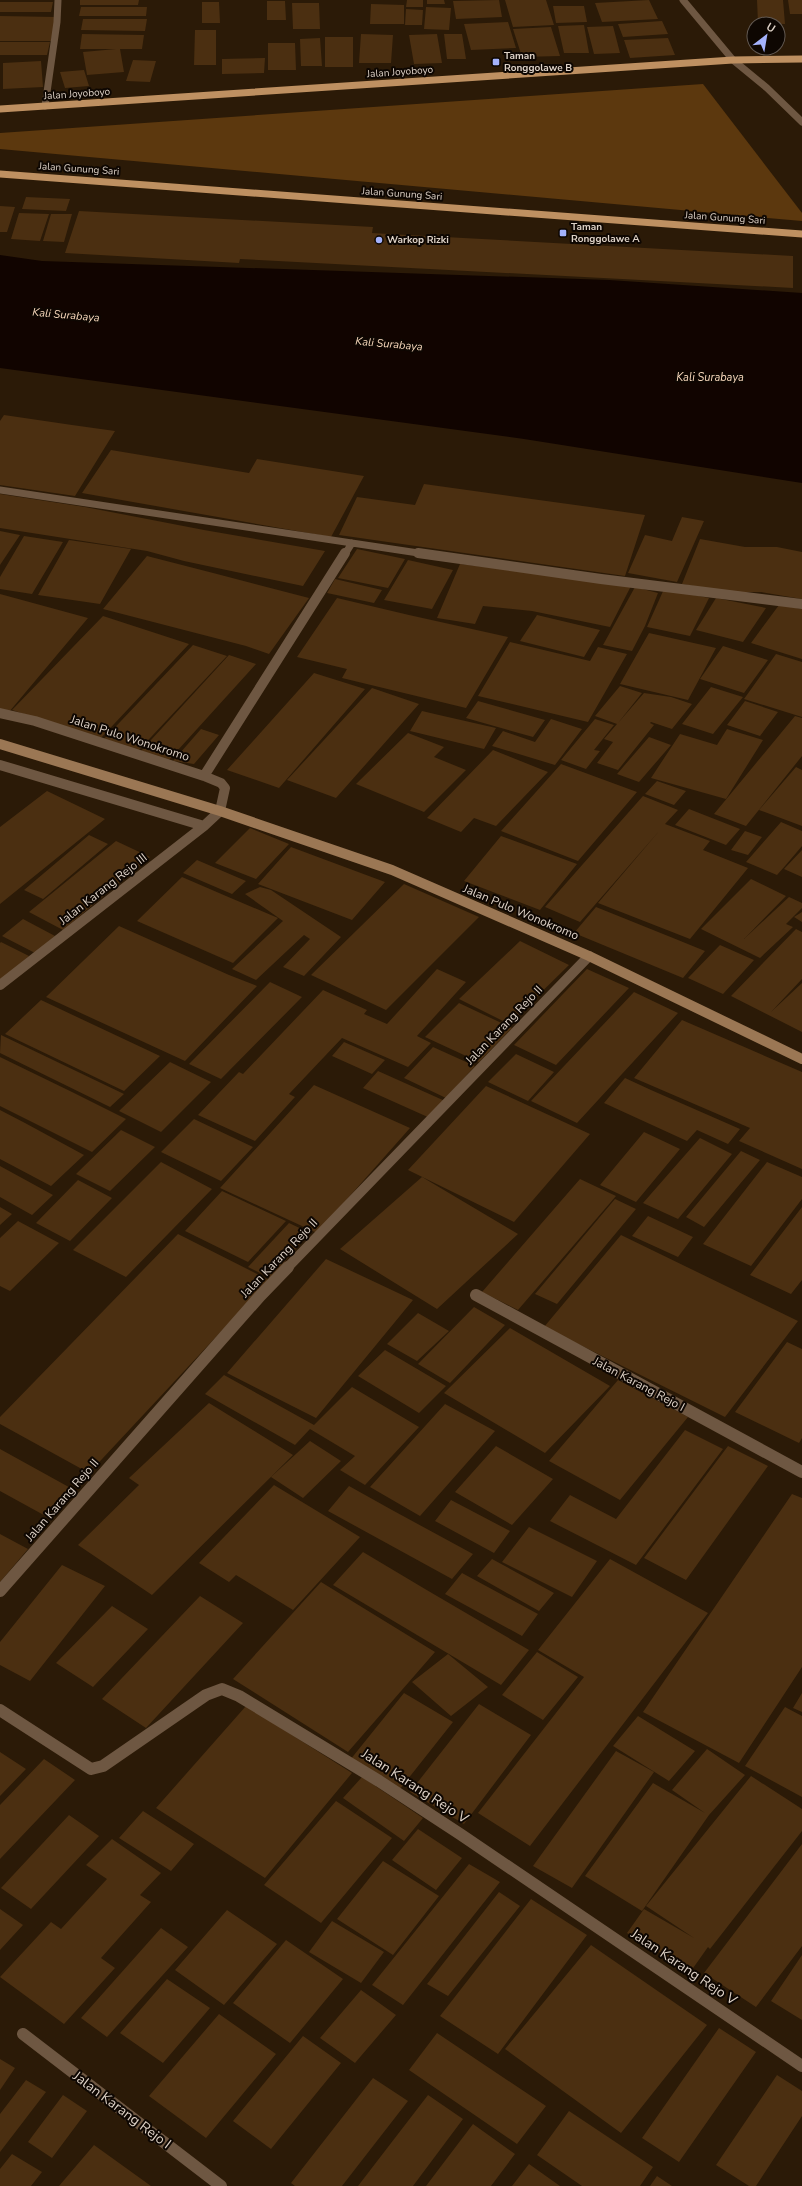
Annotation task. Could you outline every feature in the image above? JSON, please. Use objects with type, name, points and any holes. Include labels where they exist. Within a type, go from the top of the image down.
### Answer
[{"type":"main road","name":"Jalan Joyoboyo","points":[[0,110],[733,60],[802,59]]},
{"type":"main road","name":"Jalan Gunung Sari","points":[[0,174],[802,234]]},
{"type":"main road","name":"Jalan Pulo Wonokromo","points":[[0,744],[220,811],[392,870],[589,956],[802,1059]]},
{"type":"street","points":[[45,106],[58,0]]},
{"type":"street","points":[[683,0],[733,60],[767,88],[802,122]]},
{"type":"street","points":[[0,490],[352,543],[715,594],[802,604]]},
{"type":"street","points":[[204,776],[352,543]]},
{"type":"street","name":"Jalan Pulo Wonokromo","points":[[0,712],[35,721],[204,776],[221,783],[225,788],[220,811]]},
{"type":"street","points":[[0,765],[204,826]]},
{"type":"street","name":"Jalan Karang Rejo III","points":[[0,986],[204,826],[220,811]]},
{"type":"street","name":"Jalan Karang Rejo II","points":[[0,1591],[260,1296],[589,956]]},
{"type":"street","name":"Jalan Karang Rejo I","points":[[476,1296],[802,1472]]},
{"type":"street","name":"Jalan Karang Rejo V","points":[[0,1710],[78,1763],[91,1769],[103,1766],[206,1695],[222,1689],[239,1696],[379,1781],[460,1834],[802,2066]]},
{"type":"street","name":"Jalan Karang Rejo I","points":[[23,2034],[221,2186]]},
{"type":"shaded area","points":[[703,84],[802,213],[802,221],[0,149],[0,133]]},
{"type":"water","name":"Kali Surabaya","points":[[0,255],[42,261],[609,280],[802,293],[802,483],[524,439],[0,368]]},
{"type":"building","points":[[80,0],[139,0],[138,5],[80,5]]},
{"type":"building","points":[[407,0],[423,0],[423,7],[406,7]]},
{"type":"building","points":[[427,0],[444,0],[445,4],[427,4]]},
{"type":"building","points":[[499,0],[502,17],[456,19],[453,1]]},
{"type":"building","points":[[505,0],[546,0],[554,25],[513,27]]},
{"type":"building","points":[[649,0],[658,19],[602,22],[595,3]]},
{"type":"building","points":[[757,0],[783,0],[784,16],[758,16]]},
{"type":"building","points":[[788,0],[802,0],[802,14],[790,14]]},
{"type":"building","points":[[267,1],[285,1],[286,20],[267,20]]},
{"type":"building","points":[[0,2],[53,2],[51,12],[0,12]]},
{"type":"building","points":[[202,2],[219,2],[220,23],[202,23]]},
{"type":"building","points":[[292,3],[319,3],[320,29],[293,29]]},
{"type":"building","points":[[371,4],[404,5],[404,24],[370,24]]},
{"type":"building","points":[[553,6],[584,6],[587,22],[556,23]]},
{"type":"building","points":[[81,7],[147,7],[146,16],[79,16]]},
{"type":"building","points":[[426,7],[451,8],[449,30],[424,29]]},
{"type":"building","points":[[406,9],[423,10],[422,25],[405,25]]},
{"type":"building","points":[[0,16],[56,17],[51,41],[0,41]]},
{"type":"building","points":[[83,19],[147,19],[145,31],[81,30]]},
{"type":"building","points":[[662,21],[668,34],[623,37],[618,24]]},
{"type":"building","points":[[508,22],[516,48],[471,50],[464,24]]},
{"type":"building","points":[[584,25],[589,53],[564,53],[558,26]]},
{"type":"building","points":[[613,26],[620,53],[594,54],[587,27]]},
{"type":"building","points":[[551,27],[560,56],[522,57],[513,29]]},
{"type":"building","points":[[195,30],[216,30],[216,65],[194,65]]},
{"type":"building","points":[[82,34],[144,35],[142,49],[120,49],[124,72],[87,75],[83,52],[116,49],[80,49]]},
{"type":"building","points":[[361,34],[393,35],[391,63],[359,63]]},
{"type":"building","points":[[437,34],[442,63],[414,64],[409,35]]},
{"type":"building","points":[[444,34],[462,34],[466,59],[447,59]]},
{"type":"building","points":[[325,37],[353,37],[353,67],[325,67]]},
{"type":"building","points":[[320,38],[322,66],[301,66],[300,39]]},
{"type":"building","points":[[668,38],[675,55],[630,58],[624,40]]},
{"type":"building","points":[[0,42],[50,42],[47,55],[0,55]]},
{"type":"building","points":[[268,43],[295,43],[296,70],[268,70]]},
{"type":"building","points":[[265,58],[264,73],[222,74],[222,59]]},
{"type":"building","points":[[133,60],[156,61],[150,82],[126,81]]},
{"type":"building","points":[[41,61],[43,87],[3,89],[3,63]]},
{"type":"building","points":[[84,70],[89,86],[65,88],[60,72]]},
{"type":"building","points":[[26,197],[70,199],[66,211],[22,209]]},
{"type":"building","points":[[0,206],[15,207],[7,232],[0,232]]},
{"type":"building","points":[[79,211],[373,227],[372,233],[793,256],[793,288],[240,259],[239,263],[65,253]]},
{"type":"building","points":[[19,213],[49,214],[40,241],[11,239]]},
{"type":"building","points":[[51,214],[72,214],[64,242],[43,241]]},
{"type":"building","points":[[4,415],[115,431],[75,496],[0,485],[0,421]]},
{"type":"building","points":[[111,450],[249,473],[257,459],[364,476],[331,537],[82,493]]},
{"type":"building","points":[[424,484],[645,515],[625,576],[339,535],[357,497],[415,505]]},
{"type":"building","points":[[0,494],[85,507],[325,551],[303,586],[184,561],[147,551],[0,528]]},
{"type":"building","points":[[682,517],[704,521],[677,582],[628,573],[645,535],[672,541]]},
{"type":"building","points":[[0,531],[20,535],[0,565]]},
{"type":"building","points":[[24,536],[63,542],[32,594],[0,589],[0,577]]},
{"type":"building","points":[[700,539],[745,547],[777,547],[802,552],[802,599],[761,592],[728,592],[682,584]]},
{"type":"building","points":[[69,540],[131,549],[100,604],[38,595]]},
{"type":"building","points":[[357,549],[405,559],[388,588],[338,578]]},
{"type":"building","points":[[147,556],[309,598],[269,654],[246,646],[103,609]]},
{"type":"building","points":[[408,560],[453,570],[432,609],[384,600]]},
{"type":"building","points":[[460,564],[631,586],[610,627],[532,611],[483,606],[475,624],[437,618]]},
{"type":"building","points":[[335,579],[382,590],[374,603],[327,593]]},
{"type":"building","points":[[635,587],[658,593],[645,626],[632,651],[603,645]]},
{"type":"building","points":[[664,589],[709,598],[690,636],[647,627]]},
{"type":"building","points":[[0,594],[88,618],[9,712],[0,710]]},
{"type":"building","points":[[337,598],[508,637],[466,708],[342,678],[347,669],[297,657]]},
{"type":"building","points":[[716,598],[766,608],[743,642],[696,630]]},
{"type":"building","points":[[779,605],[802,609],[802,659],[751,643]]},
{"type":"building","points":[[537,615],[600,630],[584,657],[520,641]]},
{"type":"building","points":[[103,616],[189,644],[100,739],[12,710]]},
{"type":"building","points":[[649,633],[716,648],[688,700],[620,684]]},
{"type":"building","points":[[510,642],[590,661],[598,647],[627,654],[588,722],[478,696]]},
{"type":"building","points":[[193,645],[227,656],[137,752],[102,741]]},
{"type":"building","points":[[723,646],[768,660],[744,693],[700,679]]},
{"type":"building","points":[[776,654],[802,662],[802,717],[744,699]]},
{"type":"building","points":[[229,655],[256,664],[168,761],[140,752]]},
{"type":"building","points":[[314,673],[365,689],[279,788],[227,770]]},
{"type":"building","points":[[620,686],[642,693],[618,723],[644,693],[671,697],[692,704],[672,729],[651,722],[650,723],[654,725],[618,770],[597,763],[613,742],[604,739],[617,724],[595,716]]},
{"type":"building","points":[[711,687],[743,697],[713,734],[682,724]]},
{"type":"building","points":[[372,688],[419,704],[336,798],[287,780]]},
{"type":"building","points":[[478,701],[545,720],[533,737],[466,718]]},
{"type":"building","points":[[745,701],[778,712],[760,736],[727,725]]},
{"type":"building","points":[[422,711],[496,728],[484,749],[410,731]]},
{"type":"building","points":[[795,716],[802,718],[802,756],[746,826],[714,814]]},
{"type":"building","points":[[551,719],[582,729],[555,765],[492,746],[503,731],[535,742]]},
{"type":"building","points":[[595,719],[614,725],[594,750],[600,751],[586,769],[561,760]]},
{"type":"building","points":[[201,729],[219,735],[194,764],[173,761]]},
{"type":"building","points":[[727,729],[763,740],[726,799],[651,778],[680,734],[717,745]]},
{"type":"building","points":[[408,733],[444,747],[434,757],[466,770],[424,812],[356,784]]},
{"type":"building","points":[[649,737],[671,745],[639,782],[617,774]]},
{"type":"building","points":[[493,750],[548,772],[496,826],[474,818],[461,832],[427,818]]},
{"type":"building","points":[[561,764],[637,792],[578,861],[501,831]]},
{"type":"building","points":[[796,767],[802,770],[802,826],[759,810]]},
{"type":"building","points":[[657,781],[686,791],[674,805],[645,794]]},
{"type":"building","points":[[47,791],[105,819],[0,904],[0,827]]},
{"type":"building","points":[[643,796],[678,810],[665,824],[710,841],[703,850],[748,868],[690,939],[598,903],[660,830],[580,922],[545,907]]},
{"type":"building","points":[[689,809],[740,829],[726,845],[675,825]]},
{"type":"building","points":[[781,822],[802,831],[802,846],[785,866],[777,875],[746,862]]},
{"type":"building","points":[[250,828],[289,844],[256,879],[215,863]]},
{"type":"building","points":[[745,831],[762,837],[748,855],[731,850]]},
{"type":"building","points":[[89,835],[108,844],[43,899],[24,890]]},
{"type":"building","points":[[501,836],[577,864],[540,910],[464,881]]},
{"type":"building","points":[[116,841],[150,857],[63,930],[29,912]]},
{"type":"building","points":[[291,847],[385,882],[352,920],[258,884]]},
{"type":"building","points":[[802,850],[802,877],[784,869]]},
{"type":"building","points":[[197,860],[246,881],[232,894],[183,873]]},
{"type":"building","points":[[182,877],[278,918],[233,963],[137,921]]},
{"type":"building","points":[[751,879],[786,896],[744,939],[789,897],[802,903],[802,908],[786,924],[793,927],[760,958],[701,929]]},
{"type":"building","points":[[404,884],[479,917],[386,1010],[311,975]]},
{"type":"building","points":[[260,887],[271,890],[341,937],[304,976],[283,967],[310,939],[304,935],[256,980],[232,969],[283,921],[245,894]]},
{"type":"building","points":[[596,907],[705,951],[683,978],[574,933]]},
{"type":"building","points":[[802,912],[802,922],[794,917]]},
{"type":"building","points":[[23,919],[55,936],[35,953],[2,936]]},
{"type":"building","points":[[119,926],[257,986],[185,1061],[46,997]]},
{"type":"building","points":[[796,929],[802,932],[802,979],[771,1012],[802,983],[802,1032],[731,996]]},
{"type":"building","points":[[520,941],[569,965],[509,1024],[459,999]]},
{"type":"building","points":[[1,942],[29,956],[0,982],[0,943]]},
{"type":"building","points":[[720,945],[754,960],[723,994],[688,978]]},
{"type":"building","points":[[437,969],[466,982],[417,1036],[431,1043],[408,1067],[342,1038],[289,1094],[295,1097],[255,1141],[198,1115],[239,1072],[243,1074],[323,990],[367,1010],[364,1014],[387,1024]]},
{"type":"building","points":[[587,969],[629,988],[556,1065],[514,1045]]},
{"type":"building","points":[[270,982],[302,997],[221,1079],[189,1064]]},
{"type":"building","points":[[634,992],[678,1013],[577,1123],[531,1101]]},
{"type":"building","points":[[41,1000],[160,1056],[124,1091],[5,1034]]},
{"type":"building","points":[[459,1003],[512,1028],[479,1062],[425,1037]]},
{"type":"building","points":[[682,1020],[802,1072],[802,1169],[739,1141],[750,1128],[634,1078]]},
{"type":"building","points":[[1,1035],[124,1094],[110,1107],[0,1053]]},
{"type":"building","points":[[344,1042],[385,1060],[372,1074],[332,1056]]},
{"type":"building","points":[[433,1047],[475,1066],[446,1098],[404,1078]]},
{"type":"building","points":[[516,1054],[554,1072],[528,1101],[488,1082]]},
{"type":"building","points":[[0,1057],[126,1119],[92,1152],[0,1106]]},
{"type":"building","points":[[170,1062],[211,1082],[161,1132],[119,1111]]},
{"type":"building","points":[[378,1071],[445,1101],[430,1118],[363,1088]]},
{"type":"building","points":[[625,1078],[740,1129],[728,1144],[697,1130],[687,1141],[604,1103]]},
{"type":"building","points":[[314,1085],[410,1128],[317,1233],[220,1188]]},
{"type":"building","points":[[486,1086],[590,1134],[514,1222],[408,1170]]},
{"type":"building","points":[[0,1110],[84,1155],[51,1186],[0,1159]]},
{"type":"building","points":[[194,1119],[253,1147],[221,1181],[161,1152]]},
{"type":"building","points":[[121,1130],[155,1147],[110,1191],[76,1174]]},
{"type":"building","points":[[644,1132],[680,1149],[636,1202],[600,1185]]},
{"type":"building","points":[[700,1138],[732,1154],[678,1219],[643,1203]]},
{"type":"building","points":[[741,1151],[760,1160],[704,1227],[686,1217]]},
{"type":"building","points":[[161,1162],[212,1189],[126,1277],[73,1250]]},
{"type":"building","points":[[767,1162],[802,1177],[802,1199],[751,1266],[703,1244]]},
{"type":"building","points":[[0,1166],[53,1195],[32,1215],[0,1197]]},
{"type":"building","points":[[422,1177],[518,1234],[437,1309],[340,1249]]},
{"type":"building","points":[[580,1179],[616,1196],[518,1310],[482,1292]]},
{"type":"building","points":[[78,1180],[112,1198],[70,1241],[36,1223]]},
{"type":"building","points":[[222,1191],[286,1221],[248,1262],[185,1231]]},
{"type":"building","points":[[615,1199],[636,1209],[557,1304],[535,1294]]},
{"type":"building","points":[[0,1207],[12,1214],[0,1225]]},
{"type":"building","points":[[802,1207],[802,1280],[791,1294],[750,1275]]},
{"type":"building","points":[[648,1216],[693,1237],[678,1257],[632,1236]]},
{"type":"building","points":[[18,1221],[59,1243],[10,1291],[0,1286],[0,1238]]},
{"type":"building","points":[[289,1223],[310,1233],[270,1278],[248,1267]]},
{"type":"building","points":[[178,1234],[269,1280],[89,1473],[0,1424],[0,1417]]},
{"type":"building","points":[[621,1235],[798,1321],[725,1417],[544,1327]]},
{"type":"building","points":[[326,1259],[413,1300],[316,1418],[227,1373]]},
{"type":"building","points":[[474,1307],[505,1325],[450,1383],[418,1364]]},
{"type":"building","points":[[418,1313],[449,1331],[417,1361],[387,1344]]},
{"type":"building","points":[[510,1328],[610,1386],[545,1453],[444,1393]]},
{"type":"building","points":[[787,1342],[802,1349],[802,1438],[799,1443],[735,1412]]},
{"type":"building","points":[[385,1350],[446,1386],[419,1413],[358,1376]]},
{"type":"building","points":[[224,1375],[314,1425],[352,1387],[419,1427],[365,1485],[340,1470],[355,1456],[310,1429],[295,1445],[205,1394]]},
{"type":"building","points":[[618,1380],[688,1417],[620,1500],[549,1461]]},
{"type":"building","points":[[209,1403],[293,1455],[152,1595],[78,1545],[139,1485],[129,1478]]},
{"type":"building","points":[[445,1404],[495,1431],[420,1516],[370,1487]]},
{"type":"building","points":[[685,1430],[723,1449],[636,1565],[550,1521],[570,1495],[616,1519]]},
{"type":"building","points":[[310,1441],[341,1461],[303,1498],[271,1477]]},
{"type":"building","points":[[496,1446],[553,1479],[512,1525],[455,1492]]},
{"type":"building","points":[[728,1446],[768,1466],[686,1580],[644,1558]]},
{"type":"building","points":[[0,1449],[76,1491],[51,1519],[0,1491]]},
{"type":"building","points":[[274,1485],[360,1537],[293,1610],[236,1575],[229,1582],[199,1563]]},
{"type":"building","points":[[349,1486],[473,1554],[452,1579],[328,1511]]},
{"type":"building","points":[[792,1494],[802,1498],[802,1667],[739,1763],[643,1712]]},
{"type":"building","points":[[451,1500],[510,1531],[494,1553],[435,1521]]},
{"type":"building","points":[[529,1527],[597,1561],[572,1597],[502,1562]]},
{"type":"building","points":[[0,1534],[28,1549],[0,1582]]},
{"type":"building","points":[[363,1552],[529,1650],[501,1685],[333,1585]]},
{"type":"building","points":[[492,1559],[554,1593],[539,1611],[477,1576]]},
{"type":"building","points":[[610,1559],[708,1613],[530,1846],[478,1813],[584,1677],[538,1650]]},
{"type":"building","points":[[62,1565],[105,1586],[30,1681],[0,1665],[0,1642]]},
{"type":"building","points":[[462,1573],[538,1614],[522,1636],[445,1594]]},
{"type":"building","points":[[321,1582],[435,1652],[348,1752],[233,1679]]},
{"type":"building","points":[[200,1596],[243,1623],[146,1728],[102,1699]]},
{"type":"building","points":[[112,1606],[148,1629],[93,1687],[56,1663]]},
{"type":"building","points":[[537,1652],[578,1677],[543,1720],[502,1695]]},
{"type":"building","points":[[448,1654],[488,1687],[451,1716],[412,1682]]},
{"type":"building","points":[[404,1693],[453,1722],[400,1789],[350,1760]]},
{"type":"building","points":[[802,1693],[802,1712],[793,1708]]},
{"type":"building","points":[[479,1704],[531,1735],[464,1824],[410,1792]]},
{"type":"building","points":[[246,1706],[352,1773],[265,1878],[156,1808]]},
{"type":"building","points":[[785,1707],[802,1716],[802,1797],[745,1766]]},
{"type":"building","points":[[638,1716],[695,1751],[669,1781],[613,1746]]},
{"type":"building","points":[[707,1749],[745,1775],[709,1815],[642,1911],[585,1876],[653,1783],[705,1813],[672,1790]]},
{"type":"building","points":[[616,1751],[654,1772],[572,1888],[533,1866]]},
{"type":"building","points":[[0,1752],[26,1769],[0,1796]]},
{"type":"building","points":[[44,1759],[75,1780],[0,1859],[0,1805]]},
{"type":"building","points":[[751,1776],[802,1809],[802,1831],[710,1949],[708,1947],[691,1971],[627,1933],[644,1909],[694,1938],[646,1906]]},
{"type":"building","points":[[362,1777],[423,1818],[404,1841],[343,1798]]},
{"type":"building","points":[[336,1801],[392,1838],[321,1923],[264,1885]]},
{"type":"building","points":[[143,1811],[194,1844],[171,1871],[119,1838]]},
{"type":"building","points":[[69,1815],[99,1836],[31,1909],[1,1888]]},
{"type":"building","points":[[418,1829],[462,1858],[436,1890],[392,1860]]},
{"type":"building","points":[[112,1839],[161,1873],[140,1895],[151,1902],[101,1958],[115,1968],[64,2024],[0,1977],[51,1922],[61,1929],[107,1879],[86,1865]]},
{"type":"building","points":[[802,1844],[802,1946],[756,2007],[704,1973]]},
{"type":"building","points":[[383,1861],[439,1896],[393,1955],[337,1919]]},
{"type":"building","points":[[469,1864],[500,1882],[403,2005],[372,1985]]},
{"type":"building","points":[[499,1892],[520,1906],[448,1996],[427,1984]]},
{"type":"building","points":[[531,1899],[587,1935],[498,2054],[440,2016]]},
{"type":"building","points":[[0,1909],[23,1925],[0,1950]]},
{"type":"building","points":[[227,1910],[277,1944],[224,2005],[175,1970]]},
{"type":"building","points":[[332,1921],[384,1952],[361,1983],[309,1952]]},
{"type":"building","points":[[161,1928],[188,1947],[107,2037],[81,2018]]},
{"type":"building","points":[[286,1940],[343,1979],[290,2043],[233,2003]]},
{"type":"building","points":[[591,1945],[707,2025],[621,2133],[505,2049]]},
{"type":"building","points":[[802,1955],[802,2020],[771,2001]]},
{"type":"building","points":[[167,1979],[210,2008],[163,2063],[120,2033]]},
{"type":"building","points":[[361,1990],[396,2015],[355,2063],[320,2038]]},
{"type":"building","points":[[219,2014],[276,2054],[206,2138],[149,2096]]},
{"type":"building","points":[[719,2028],[756,2052],[679,2162],[642,2138]]},
{"type":"building","points":[[437,2033],[546,2106],[517,2144],[409,2070]]},
{"type":"building","points":[[303,2036],[341,2063],[271,2149],[233,2121]]},
{"type":"building","points":[[0,2059],[15,2068],[0,2090]]},
{"type":"building","points":[[777,2075],[802,2091],[802,2116],[756,2186],[749,2186],[716,2165]]},
{"type":"building","points":[[373,2078],[408,2101],[342,2186],[295,2186],[291,2183]]},
{"type":"building","points":[[26,2080],[46,2092],[0,2152],[0,2114]]},
{"type":"building","points":[[63,2095],[87,2111],[52,2158],[28,2142]]},
{"type":"building","points":[[428,2095],[463,2119],[413,2186],[358,2186]]},
{"type":"building","points":[[569,2111],[653,2167],[640,2186],[582,2186],[537,2155]]},
{"type":"building","points":[[473,2124],[515,2154],[491,2186],[426,2186]]},
{"type":"building","points":[[94,2145],[151,2186],[59,2186]]},
{"type":"building","points":[[12,2154],[42,2172],[31,2186],[0,2186],[0,2169]]},
{"type":"building","points":[[529,2164],[560,2186],[512,2186]]},
{"type":"building","points":[[657,2176],[672,2186],[650,2186]]},
{"type":"place","name":"Taman Ronggolawe B","points":[[496,62]]},
{"type":"place","name":"Taman Ronggolawe A","points":[[563,233]]},
{"type":"place","name":"Warkop Rizki","points":[[379,240]]}]
